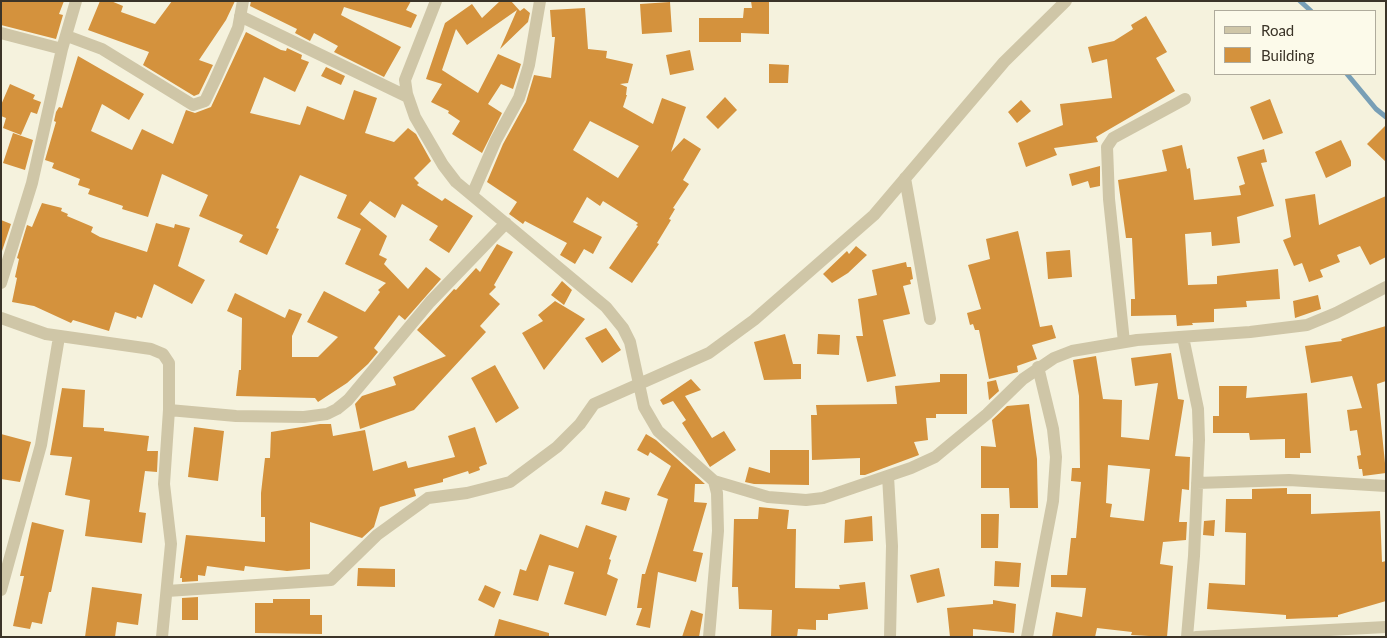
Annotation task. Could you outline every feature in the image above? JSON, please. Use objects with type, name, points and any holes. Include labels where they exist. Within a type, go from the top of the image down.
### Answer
[{"type":"street","points":[[1,283],[32,183],[62,49],[76,1]]},
{"type":"street","points":[[66,36],[102,49],[192,105],[205,101],[238,28],[243,1]]},
{"type":"street","points":[[436,1],[405,80],[415,118],[443,165],[456,182],[606,308],[623,328],[630,342],[644,407],[658,431],[714,481],[768,497],[806,500],[823,498],[888,476],[935,457],[952,445],[1038,367],[1054,358],[1072,352],[1124,342],[1250,332],[1307,324],[1336,313],[1386,287]]},
{"type":"street","points":[[472,195],[496,140],[519,98],[529,66],[540,1]]},
{"type":"street","points":[[168,591],[331,580],[377,535],[428,498],[467,493],[510,482],[557,447],[580,424],[594,404],[710,353],[732,338],[874,215],[1004,62],[1066,1]]},
{"type":"street","points":[[240,16],[408,97]]},
{"type":"street","points":[[1,32],[62,49]]},
{"type":"street","points":[[1124,342],[1109,199],[1107,147],[1114,138],[1185,99]]},
{"type":"street","points":[[905,178],[930,319]]},
{"type":"street","points":[[169,410],[236,416],[304,417],[327,414],[337,409],[348,400],[430,302],[506,223]]},
{"type":"street","points":[[1,318],[59,337],[151,348],[163,354],[169,364],[169,410],[164,484],[171,544],[168,591],[162,637]]},
{"type":"street","points":[[1,590],[41,445],[59,337]]},
{"type":"street","points":[[1183,337],[1198,409],[1197,483],[1191,604],[1187,637]]},
{"type":"street","points":[[1027,637],[1053,501],[1056,457],[1053,429],[1038,367]]},
{"type":"street","points":[[888,476],[892,546],[890,637]]},
{"type":"street","points":[[1197,483],[1289,480],[1386,486]]},
{"type":"street","points":[[709,637],[718,530],[717,493],[714,481]]},
{"type":"street","points":[[1196,637],[1386,627]]},
{"type":"building","points":[[1,1],[64,1],[59,14],[63,15],[56,39],[1,25]]},
{"type":"building","points":[[100,1],[111,1],[123,6],[121,12],[155,24],[172,1],[235,1],[226,20],[199,60],[213,65],[199,94],[194,96],[143,65],[149,52],[88,30]]},
{"type":"building","points":[[251,1],[411,1],[406,10],[417,15],[411,28],[344,7],[341,15],[401,47],[384,77],[334,52],[338,46],[314,33],[310,41],[295,33],[297,29],[250,6]]},
{"type":"building","points":[[500,1],[511,1],[520,11],[524,8],[530,13],[528,22],[500,49],[517,10],[467,45],[456,29],[442,70],[478,93],[498,54],[521,64],[513,89],[501,84],[488,104],[502,113],[482,153],[452,134],[460,121],[448,113],[449,111],[431,102],[442,84],[426,79],[445,23],[472,4],[482,18]]},
{"type":"building","points":[[751,1],[769,1],[769,34],[741,33],[741,42],[699,42],[699,18],[743,18],[744,8],[752,8]]},
{"type":"building","points":[[670,2],[672,32],[642,34],[640,4]]},
{"type":"building","points":[[585,8],[588,49],[607,51],[606,58],[633,64],[628,83],[620,84],[627,87],[627,95],[623,107],[653,124],[662,98],[686,107],[671,152],[684,138],[701,149],[683,180],[689,184],[673,208],[675,209],[669,219],[671,220],[657,243],[659,244],[632,283],[609,268],[638,226],[636,225],[638,223],[603,201],[600,206],[587,197],[573,222],[602,237],[593,254],[584,249],[575,264],[560,255],[567,243],[525,221],[523,224],[509,214],[517,202],[487,182],[503,144],[526,102],[534,75],[551,78],[555,37],[552,37],[550,10]],"holes":[[[590,121],[639,146],[618,178],[573,150]]]},
{"type":"building","points":[[1146,16],[1167,52],[1156,58],[1175,91],[1096,137],[1098,142],[1054,148],[1057,155],[1026,167],[1018,143],[1063,125],[1060,104],[1112,98],[1107,59],[1092,63],[1088,47],[1114,41],[1133,29],[1131,25]]},
{"type":"building","points":[[246,32],[281,50],[286,51],[287,48],[302,55],[301,59],[309,62],[295,92],[264,77],[250,113],[300,125],[307,106],[344,120],[354,90],[377,98],[365,133],[394,142],[408,128],[416,134],[431,161],[414,178],[419,183],[417,185],[442,201],[445,198],[473,216],[449,253],[429,240],[438,226],[402,204],[395,218],[370,201],[360,214],[387,236],[379,255],[387,259],[384,264],[408,289],[426,267],[441,279],[405,320],[399,315],[374,348],[378,352],[368,364],[347,383],[318,402],[315,398],[236,396],[239,370],[241,370],[242,318],[227,311],[235,293],[285,318],[289,309],[302,314],[292,336],[292,357],[318,357],[338,337],[307,322],[324,291],[365,312],[380,292],[378,290],[386,283],[345,264],[361,229],[337,218],[347,195],[300,175],[276,228],[279,229],[267,255],[239,242],[243,235],[199,216],[208,195],[162,174],[148,217],[122,209],[123,206],[88,194],[90,189],[78,185],[80,179],[52,168],[54,163],[45,160],[56,122],[54,121],[56,112],[59,107],[62,108],[78,56],[144,94],[129,120],[102,104],[91,131],[132,150],[142,129],[173,144],[186,110],[195,113],[211,107]]},
{"type":"building","points":[[690,50],[694,70],[670,75],[666,55]]},
{"type":"building","points":[[769,64],[789,65],[788,83],[769,83]]},
{"type":"building","points":[[326,67],[345,76],[341,85],[321,76]]},
{"type":"building","points":[[10,84],[35,95],[33,99],[41,102],[37,114],[31,112],[21,135],[3,128],[6,118],[1,116],[1,105]]},
{"type":"building","points":[[725,97],[737,110],[718,129],[706,117]]},
{"type":"building","points":[[1270,99],[1283,133],[1263,140],[1250,107]]},
{"type":"building","points":[[1021,100],[1031,111],[1017,123],[1008,112]]},
{"type":"building","points":[[1386,125],[1386,162],[1367,144]]},
{"type":"building","points":[[13,133],[33,140],[25,170],[3,163]]},
{"type":"building","points":[[1341,140],[1351,161],[1351,166],[1326,178],[1315,152]]},
{"type":"building","points":[[1182,145],[1187,169],[1190,168],[1194,200],[1241,195],[1239,186],[1245,184],[1237,157],[1264,149],[1267,162],[1261,163],[1274,206],[1237,217],[1240,243],[1212,246],[1211,232],[1185,234],[1188,285],[1217,284],[1217,276],[1278,269],[1280,299],[1246,301],[1247,307],[1214,309],[1214,322],[1192,323],[1193,325],[1177,326],[1176,315],[1131,316],[1131,299],[1135,299],[1132,238],[1126,238],[1118,180],[1167,171],[1162,150]]},
{"type":"building","points":[[1100,166],[1100,186],[1090,188],[1088,181],[1072,186],[1069,174]]},
{"type":"building","points":[[1315,194],[1319,225],[1386,196],[1386,257],[1370,265],[1360,246],[1337,255],[1340,262],[1320,270],[1323,277],[1309,282],[1302,263],[1294,266],[1283,240],[1291,237],[1285,199]]},
{"type":"building","points":[[42,203],[62,208],[61,211],[68,214],[67,216],[93,227],[91,232],[100,237],[147,252],[156,223],[174,228],[175,224],[190,228],[178,266],[205,280],[192,304],[154,284],[142,318],[137,316],[136,319],[115,312],[109,331],[73,320],[71,323],[34,306],[12,302],[17,278],[15,277],[19,259],[17,258],[27,225],[32,227]]},
{"type":"building","points":[[1,220],[11,224],[2,251],[1,251]]},
{"type":"building","points":[[1018,231],[1040,327],[1052,325],[1056,338],[1032,345],[1037,359],[1017,366],[1018,372],[989,379],[979,330],[975,330],[973,324],[970,325],[967,313],[981,309],[968,265],[990,259],[986,239]]},
{"type":"building","points":[[497,244],[513,252],[494,285],[496,287],[489,294],[500,304],[480,326],[486,332],[414,410],[360,429],[355,404],[362,396],[396,385],[393,377],[446,356],[417,330],[476,268],[480,272]]},
{"type":"building","points":[[856,246],[867,255],[848,273],[832,283],[823,274],[847,251],[849,254]]},
{"type":"building","points":[[1070,250],[1072,277],[1048,279],[1046,252]]},
{"type":"building","points":[[906,262],[907,267],[911,267],[913,279],[910,280],[911,284],[903,286],[910,314],[883,320],[896,376],[867,382],[856,336],[863,336],[858,299],[877,295],[872,270]]},
{"type":"building","points":[[562,281],[572,290],[564,305],[551,295]]},
{"type":"building","points":[[1318,295],[1321,309],[1295,318],[1293,301]]},
{"type":"building","points":[[555,301],[585,319],[544,370],[522,333],[543,321],[538,315]]},
{"type":"building","points":[[1386,326],[1386,381],[1377,384],[1386,473],[1363,476],[1362,469],[1359,469],[1357,456],[1361,455],[1357,430],[1350,431],[1347,410],[1362,408],[1352,376],[1311,383],[1305,346],[1342,341],[1341,339]]},
{"type":"building","points":[[606,328],[621,350],[602,363],[585,338]]},
{"type":"building","points":[[785,334],[793,364],[801,364],[801,379],[764,380],[754,342]]},
{"type":"building","points":[[818,334],[840,335],[839,355],[817,354]]},
{"type":"building","points":[[1171,353],[1178,399],[1184,400],[1175,456],[1190,457],[1189,490],[1182,489],[1179,522],[1187,522],[1186,540],[1163,542],[1160,564],[1173,566],[1167,637],[1131,635],[1132,632],[1097,628],[1095,637],[1052,637],[1056,612],[1082,617],[1086,588],[1051,587],[1051,575],[1067,575],[1071,538],[1076,538],[1081,482],[1071,481],[1072,468],[1080,468],[1079,396],[1073,360],[1096,356],[1103,399],[1122,400],[1121,437],[1149,440],[1158,383],[1135,386],[1131,358]],"holes":[[[1108,465],[1150,469],[1144,521],[1110,517],[1112,504],[1106,503]]]},
{"type":"building","points":[[495,365],[519,408],[496,423],[471,378]]},
{"type":"building","points":[[940,374],[967,374],[967,414],[936,414],[936,418],[926,418],[928,440],[914,442],[919,455],[865,475],[860,475],[860,458],[812,460],[811,415],[817,415],[816,405],[897,404],[895,386],[940,382]]},
{"type":"building","points":[[691,379],[701,390],[685,396],[712,438],[724,431],[736,450],[710,467],[682,423],[686,420],[673,401],[663,405],[660,400]]},
{"type":"building","points":[[996,380],[999,391],[989,400],[987,382]]},
{"type":"building","points":[[1219,386],[1247,386],[1246,398],[1307,393],[1311,453],[1300,453],[1300,458],[1285,458],[1285,439],[1250,440],[1249,433],[1213,433],[1213,416],[1219,416]]},
{"type":"building","points":[[62,388],[85,390],[83,427],[104,428],[104,431],[149,436],[147,451],[158,451],[157,472],[145,471],[139,512],[146,513],[142,543],[85,536],[90,500],[65,495],[72,457],[50,455]]},
{"type":"building","points":[[1029,404],[1037,459],[1038,508],[1010,508],[1009,488],[981,488],[981,446],[996,447],[992,420],[1007,406]]},
{"type":"building","points":[[331,424],[333,436],[365,430],[373,471],[406,461],[408,468],[455,457],[448,436],[475,427],[487,464],[479,467],[480,470],[469,474],[468,471],[443,479],[443,482],[414,489],[416,496],[380,507],[374,527],[362,538],[310,522],[310,569],[287,571],[245,566],[244,571],[207,566],[205,576],[198,575],[198,581],[182,582],[182,578],[180,578],[186,535],[265,542],[265,517],[261,517],[261,493],[265,458],[270,458],[271,432]]},
{"type":"building","points":[[194,427],[224,431],[218,481],[188,477]]},
{"type":"building","points":[[1,434],[31,442],[20,482],[1,479]]},
{"type":"building","points":[[646,434],[656,440],[705,484],[695,484],[694,502],[707,503],[693,551],[703,553],[696,582],[658,572],[650,628],[636,625],[642,608],[637,608],[642,574],[645,574],[668,499],[657,495],[671,466],[650,452],[648,456],[637,450]]},
{"type":"building","points":[[770,450],[809,450],[809,485],[754,484],[745,482],[749,467],[770,473]]},
{"type":"building","points":[[1287,488],[1287,494],[1311,494],[1311,514],[1380,511],[1382,562],[1386,561],[1386,601],[1338,615],[1338,617],[1286,619],[1286,615],[1207,609],[1209,583],[1245,585],[1246,533],[1225,532],[1226,499],[1252,499],[1252,489]]},
{"type":"building","points":[[605,491],[630,498],[626,511],[601,504]]},
{"type":"building","points":[[759,507],[789,510],[787,529],[796,529],[795,588],[840,589],[839,585],[865,582],[868,609],[828,614],[828,620],[816,620],[816,630],[798,629],[797,637],[792,637],[771,636],[772,610],[739,609],[738,587],[732,587],[734,519],[758,519]]},
{"type":"building","points":[[981,514],[999,514],[998,548],[981,548]]},
{"type":"building","points":[[872,516],[873,541],[844,543],[845,520]]},
{"type":"building","points":[[1215,520],[1214,536],[1203,535],[1204,521]]},
{"type":"building","points":[[32,522],[64,530],[42,624],[32,622],[30,629],[13,626],[24,576],[20,576]]},
{"type":"building","points":[[586,525],[617,536],[609,559],[611,560],[607,574],[618,579],[606,616],[564,604],[574,572],[549,565],[538,601],[513,595],[520,569],[526,571],[540,534],[578,548]]},
{"type":"building","points":[[995,561],[1021,563],[1019,587],[994,586]]},
{"type":"building","points":[[358,568],[395,569],[395,587],[357,586]]},
{"type":"building","points":[[939,568],[945,596],[917,603],[910,575]]},
{"type":"building","points":[[485,585],[501,592],[494,608],[478,600]]},
{"type":"building","points":[[92,587],[142,594],[138,625],[117,622],[115,637],[85,637]]},
{"type":"building","points":[[198,597],[198,620],[182,620],[182,598]]},
{"type":"building","points":[[273,599],[310,599],[310,615],[322,615],[322,634],[255,633],[255,603],[273,603]]},
{"type":"building","points":[[993,600],[1016,604],[1014,633],[973,629],[973,637],[950,637],[947,608],[993,604]]},
{"type":"building","points":[[691,610],[703,614],[699,637],[682,637]]},
{"type":"building","points":[[499,619],[549,633],[549,637],[494,637]]},
{"type":"waterway","points":[[1300,1],[1310,10]]},
{"type":"waterway","points":[[1348,75],[1376,109],[1386,117]]}]
